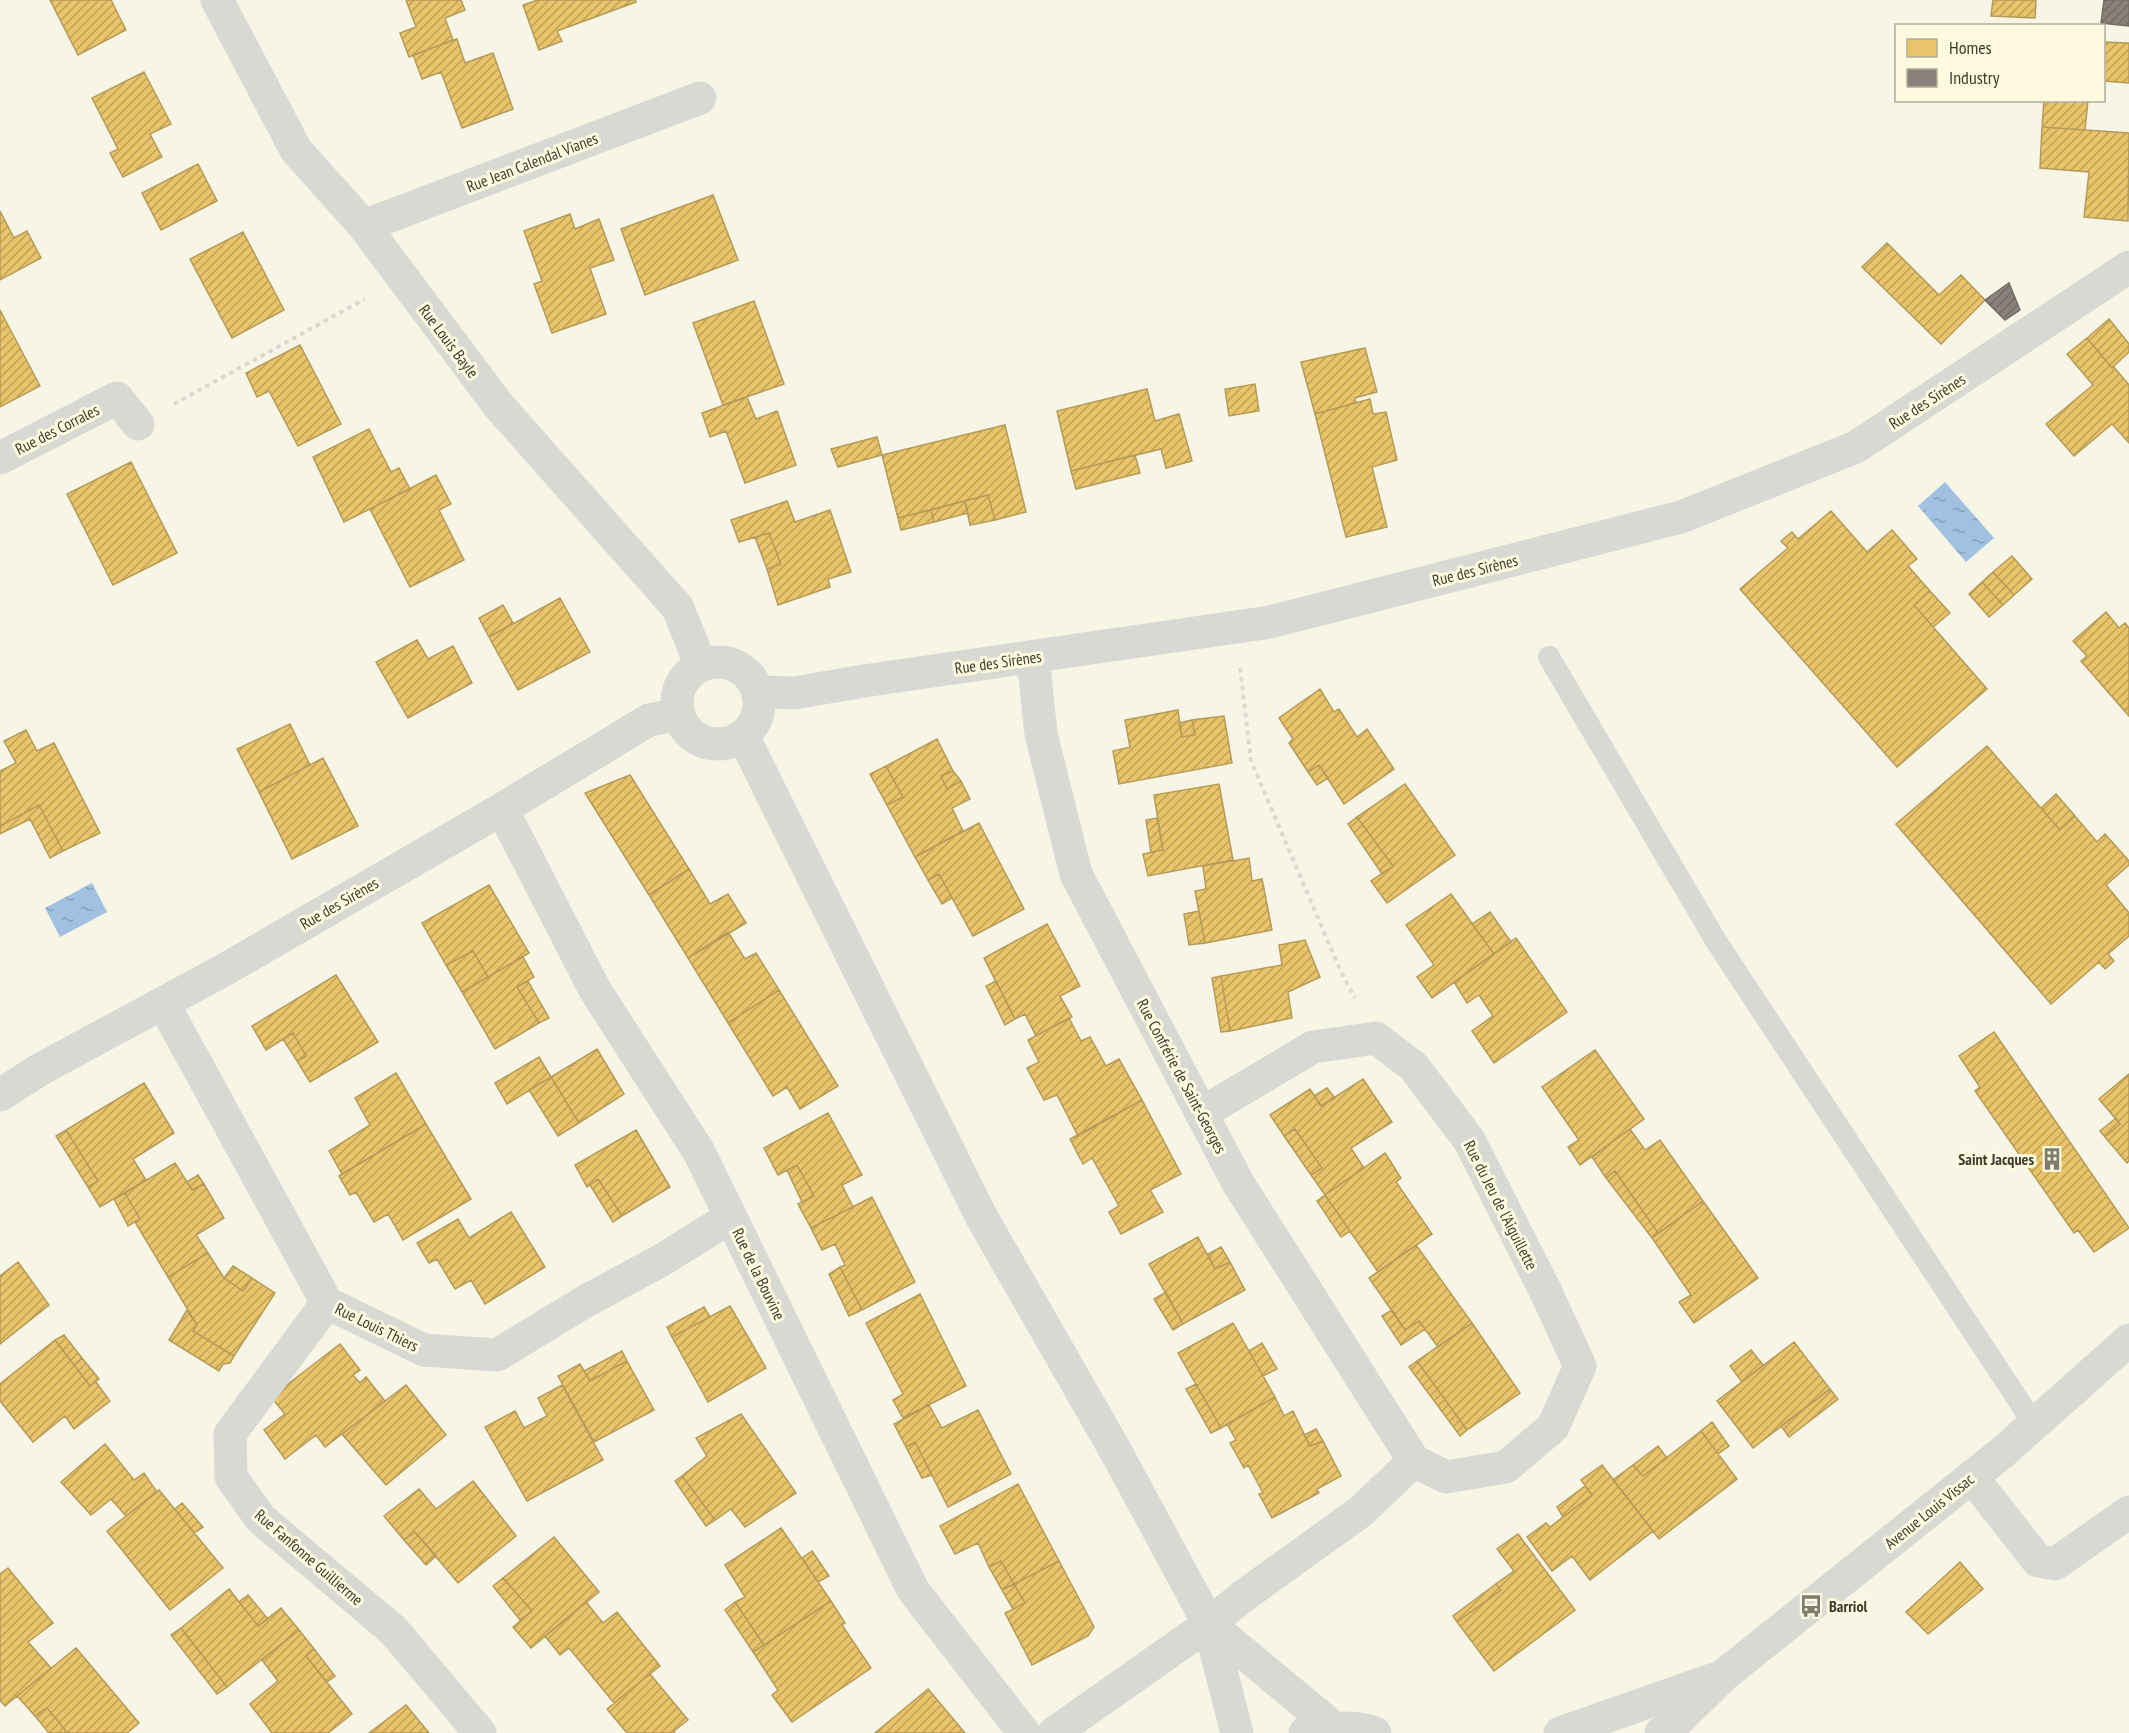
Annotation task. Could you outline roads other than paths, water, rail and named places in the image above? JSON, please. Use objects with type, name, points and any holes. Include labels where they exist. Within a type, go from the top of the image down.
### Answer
[{"type":"street","name":"Rue Louis Bayle","points":[[217,0],[296,150],[364,226],[499,406],[678,608],[701,666]]},
{"type":"street","name":"Rue Jean Calendal Vianes","points":[[364,226],[700,98]]},
{"type":"street","name":"Rue des Sirènes","points":[[758,692],[794,693],[1270,622],[1681,517],[1856,447],[2129,267]]},
{"type":"street","name":"Rue des Corrales","points":[[0,458],[117,398],[138,424]]},
{"type":"street","name":"Rue Confrérie de Saint-Georges","points":[[1033,657],[1041,734],[1076,874],[1238,1183],[1414,1461]]},
{"type":"street","points":[[708,663],[734,664],[753,680],[758,692],[760,705],[752,728],[732,742],[719,745],[694,736],[684,726],[679,714],[677,701],[686,677],[708,663]]},
{"type":"street","name":"Rue des Sirènes","points":[[5,1082],[224,970],[649,720],[679,714]]},
{"type":"street","points":[[743,736],[981,1216],[1115,1450],[1209,1624],[1237,1733]]},
{"type":"street","name":"Rue de la Bouvine","points":[[502,808],[595,990],[699,1152],[913,1590],[1024,1733]]},
{"type":"street","name":"Rue Louis Thiers","points":[[163,1003],[327,1303],[424,1350],[497,1355],[586,1301],[660,1261],[731,1217]]},
{"type":"street","name":"Rue du Jeu de l'Aiguillette","points":[[1202,1113],[1313,1047],[1376,1038],[1414,1067],[1469,1140],[1545,1290],[1580,1366],[1552,1427],[1506,1467],[1446,1477],[1414,1461]]},
{"type":"street","name":"Rue Fanfonne Guillierme","points":[[327,1303],[231,1434],[231,1477],[261,1519],[393,1630],[480,1733]]},
{"type":"street","name":"Avenue Louis Vissac","points":[[1661,1733],[1670,1728],[1724,1675],[1972,1477],[2129,1340]]},
{"type":"street","points":[[1054,1733],[1209,1624],[1242,1597],[1360,1512],[1414,1461]]},
{"type":"street","points":[[1972,1477],[2038,1561],[2055,1564],[2129,1512]]},
{"type":"street","points":[[1209,1624],[1319,1730],[1366,1730],[1375,1733]]},
{"type":"street","name":"Avenue Louis Vissac","points":[[1560,1733],[1724,1675]]},
{"type":"lane","points":[[1549,657],[1716,941],[2034,1424]]},
{"type":"water","points":[[1945,482],[1994,538],[1966,562],[1918,506]]},
{"type":"water","points":[[92,883],[107,912],[60,937],[45,908]]},
{"type":"place","name":"Saint Jacques","points":[[2052,1159]]},
{"type":"place","name":"Barriol","points":[[1811,1606]]}]
